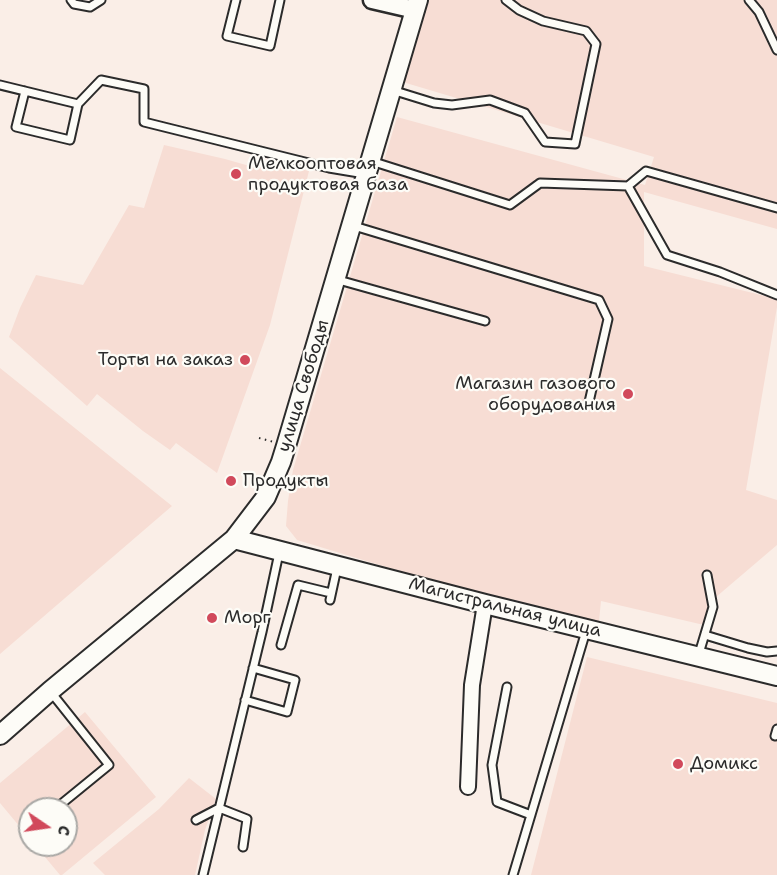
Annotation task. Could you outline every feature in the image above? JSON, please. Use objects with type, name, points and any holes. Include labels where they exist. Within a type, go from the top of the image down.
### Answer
[{"type":"main road","name":"улица Свободы","points":[[0,735],[234,539],[266,497],[281,462],[416,5]]},
{"type":"main road","name":"Магистральная улица","points":[[234,539],[777,676]]},
{"type":"street","points":[[372,0],[416,5]]},
{"type":"street","points":[[468,787],[472,685],[485,604]]},
{"type":"lane","points":[[71,0],[74,4],[90,7],[101,0]]},
{"type":"lane","points":[[236,0],[227,36],[270,46],[280,0]]},
{"type":"lane","points":[[391,90],[434,103],[452,105],[490,100],[525,113],[545,142],[575,144],[596,44],[586,31],[543,21],[519,10],[506,0]]},
{"type":"lane","points":[[750,0],[759,12],[777,50]]},
{"type":"lane","points":[[25,91],[16,127],[70,140],[78,104],[101,80],[144,89],[144,122],[329,168],[368,168],[510,205],[540,183],[628,186],[646,171],[777,208]]},
{"type":"lane","points":[[0,85],[78,104]]},
{"type":"lane","points":[[628,186],[667,255],[720,272],[777,295]]},
{"type":"lane","points":[[351,225],[598,300],[608,319],[589,402]]},
{"type":"lane","points":[[335,279],[485,321]]},
{"type":"lane","points":[[203,875],[280,550]]},
{"type":"lane","points":[[281,645],[298,585],[330,596],[338,566]]},
{"type":"lane","points":[[698,657],[713,607],[707,575]]},
{"type":"lane","points":[[513,875],[586,629]]},
{"type":"lane","points":[[705,635],[748,648],[767,652],[777,651]]},
{"type":"lane","points":[[245,700],[287,712],[295,680],[253,668]]},
{"type":"lane","points":[[507,687],[492,765],[497,802],[531,815]]},
{"type":"lane","points":[[50,692],[109,765],[70,797]]},
{"type":"lane","points":[[196,820],[219,808],[248,819],[243,847]]},
{"type":"shaded area","points":[[419,0],[777,0],[777,229],[644,192],[644,266],[777,299],[746,490],[777,500],[777,545],[709,603],[704,625],[601,601],[598,631],[297,540],[286,526],[293,470],[397,117],[645,185],[654,157],[396,80]]},
{"type":"shaded area","points":[[164,145],[253,167],[255,160],[309,171],[270,325],[217,473],[176,443],[170,450],[97,394],[87,406],[9,337],[36,275],[83,285],[129,205],[144,208]]},
{"type":"shaded area","points":[[0,368],[172,506],[0,654]]},
{"type":"shaded area","points":[[587,657],[777,703],[777,875],[531,875]]},
{"type":"shaded area","points":[[85,712],[156,797],[60,875],[45,857],[78,857],[78,797],[18,797],[18,825],[0,803],[0,783]]},
{"type":"shaded area","points":[[189,778],[216,799],[205,830],[195,875],[105,875],[93,863],[159,809]]},
{"type":"place","name":"Мелкооптовая продуктовая база","points":[[236,174]]},
{"type":"place","name":"Торты на заказ","points":[[245,360]]},
{"type":"place","name":"Магазин газового оборудования","points":[[628,394]]},
{"type":"place","name":"Продукты","points":[[231,481]]},
{"type":"place","name":"Морг","points":[[212,618]]},
{"type":"place","name":"Домикс","points":[[678,764]]}]
